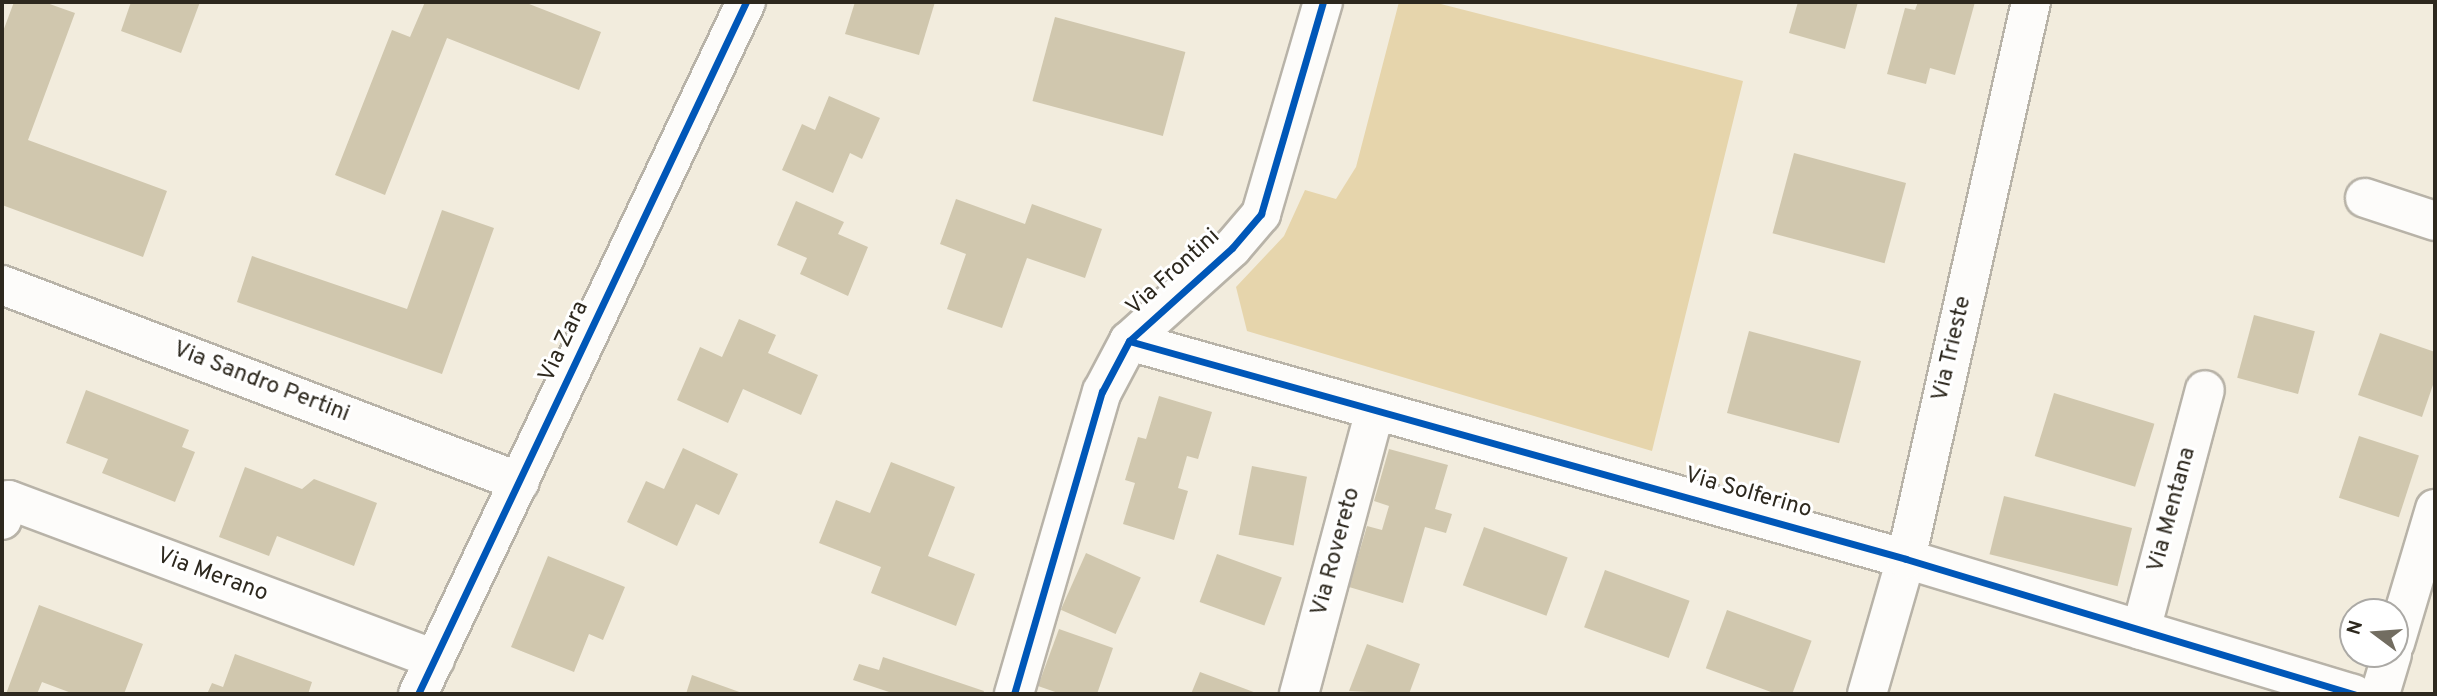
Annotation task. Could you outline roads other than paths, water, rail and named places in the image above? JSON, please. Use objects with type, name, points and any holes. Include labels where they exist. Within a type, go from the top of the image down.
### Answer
[{"type":"street","name":"Via Frontini","points":[[1014,694],[1102,392],[1129,341],[1232,248],[1261,214],[1323,2]]},
{"type":"street","name":"Via Trieste","points":[[1867,694],[1906,559],[2031,2]]},
{"type":"street","name":"Via Zara","points":[[418,694],[745,4]]},
{"type":"street","points":[[2365,198],[2435,221]]},
{"type":"street","name":"Via Sandro Pertini","points":[[2,285],[520,482]]},
{"type":"street","name":"Via Solferino","points":[[1129,341],[1906,559],[2354,694]]},
{"type":"street","name":"Via Mentana","points":[[2141,630],[2205,390]]},
{"type":"street","name":"Via Rovereto","points":[[1299,694],[1375,410]]},
{"type":"street","name":"Via Merano","points":[[2,520],[9,500],[435,659]]},
{"type":"street","points":[[2408,598],[2435,509]]},
{"type":"street","points":[[2380,694],[2388,668]]}]
